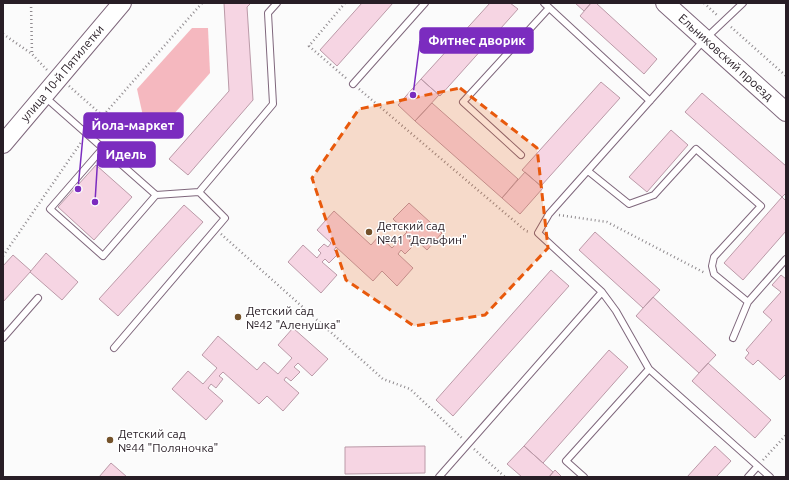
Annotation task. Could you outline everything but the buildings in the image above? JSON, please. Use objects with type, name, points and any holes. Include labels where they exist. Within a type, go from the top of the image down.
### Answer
[{"type":"main road","name":"улица 10-й Пятилетки","points":[[3,144],[122,3]]},
{"type":"main road","name":"Ельниковский проезд","points":[[665,3],[786,112]]},
{"type":"lane","points":[[103,148],[50,209],[103,256],[156,195],[198,192],[273,104],[268,14],[277,3]]},
{"type":"lane","points":[[353,84],[425,3]]},
{"type":"lane","points":[[544,3],[650,100]]},
{"type":"lane","points":[[743,3],[725,22],[705,39],[650,100],[549,214],[538,233],[602,292],[616,311],[649,369],[770,477]]},
{"type":"lane","points":[[521,155],[463,102],[549,8]]},
{"type":"lane","points":[[43,96],[156,195]]},
{"type":"lane","points":[[588,171],[629,204],[654,195],[696,149],[761,206],[714,257],[712,266],[714,274],[748,302]]},
{"type":"lane","points":[[114,348],[225,218],[198,192]]},
{"type":"lane","points":[[733,338],[748,302],[786,259]]},
{"type":"lane","points":[[439,477],[602,292]]},
{"type":"lane","points":[[3,338],[38,298]]},
{"type":"lane","points":[[584,477],[566,462],[649,369]]},
{"type":"lane","points":[[748,477],[757,467]]},
{"type":"path","points":[[31,3],[32,54]]},
{"type":"path","points":[[3,256],[87,134],[202,3]]},
{"type":"path","points":[[345,3],[309,46],[526,231],[538,233]]},
{"type":"path","points":[[704,3],[786,76]]},
{"type":"path","points":[[3,34],[32,54],[47,70]]},
{"type":"path","points":[[69,86],[103,116]]},
{"type":"path","points":[[549,214],[607,222],[706,274],[714,274]]},
{"type":"path","points":[[216,229],[383,379],[410,389],[505,477]]},
{"type":"path","points":[[757,467],[786,435]]},
{"type":"highlighted area","points":[[460,88],[537,148],[548,248],[485,315],[414,326],[346,280],[312,178],[359,109]]},
{"type":"shaded area","points":[[192,28],[208,28],[210,73],[159,131],[145,125],[137,89]]},
{"type":"place","name":"Фитнес дворик","points":[[413,95]]},
{"type":"place","name":"Йола-маркет","points":[[78,189]]},
{"type":"place","name":"Идель","points":[[95,202]]},
{"type":"place","name":"Детский сад №41 \"Дельфин\"","points":[[369,232]]},
{"type":"place","name":"Детский сад №42 \"Аленушка\"","points":[[238,317]]},
{"type":"place","name":"Детский сад №44 \"Поляночка\"","points":[[110,440]]}]
